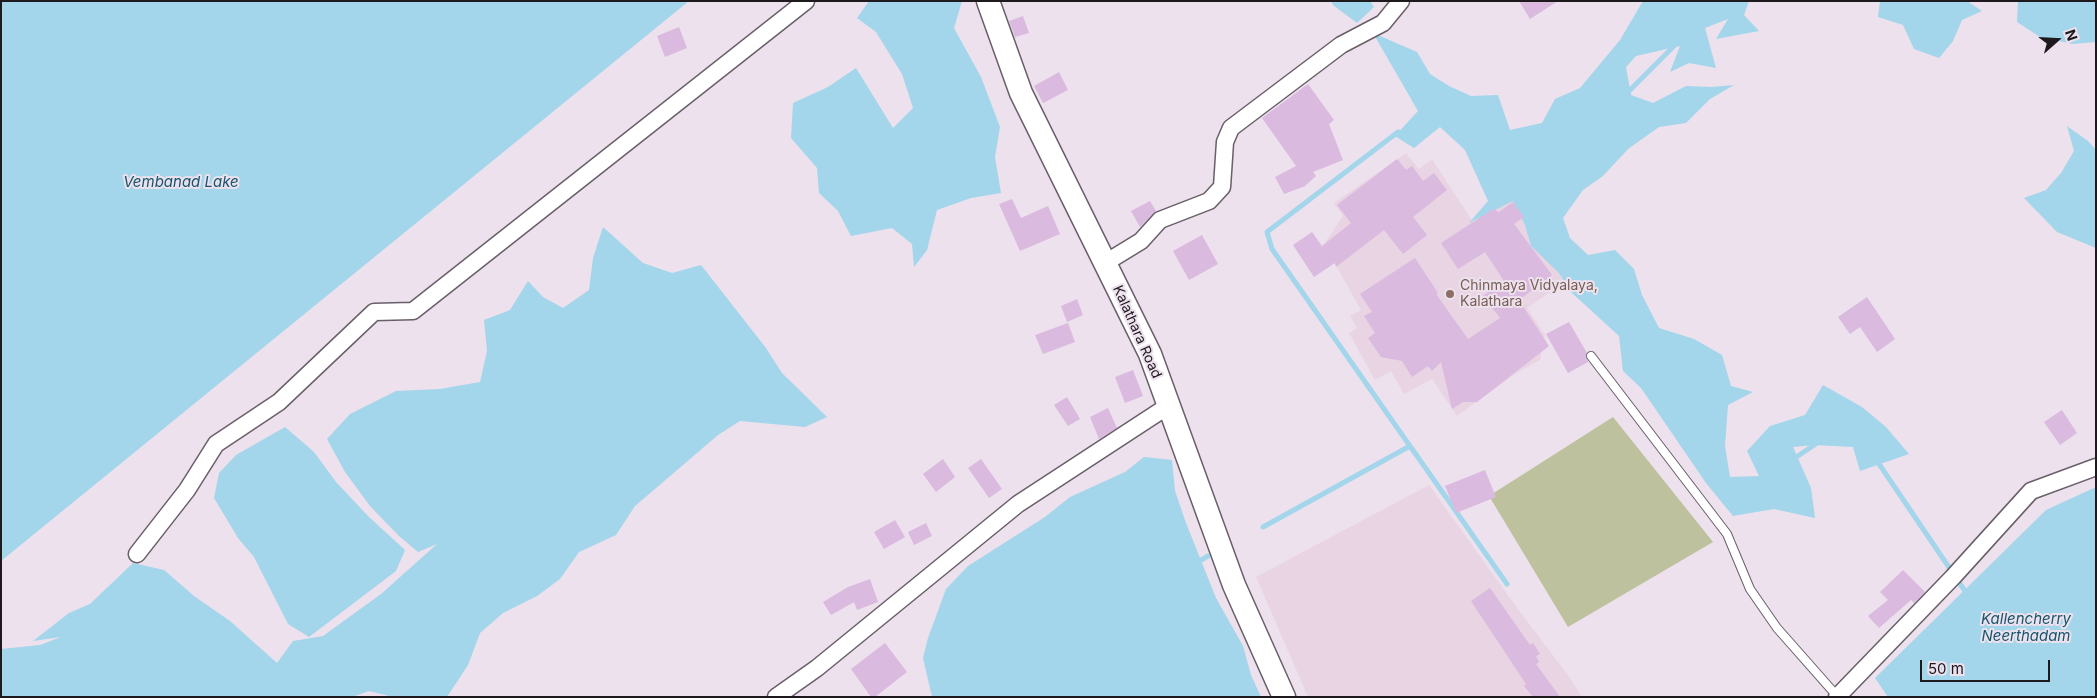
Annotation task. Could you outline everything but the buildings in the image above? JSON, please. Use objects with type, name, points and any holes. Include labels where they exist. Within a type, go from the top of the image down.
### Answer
[{"type":"street","points":[[137,554],[187,490],[216,444],[279,402],[374,312],[413,311],[806,1]]},
{"type":"street","name":"Kalathara Road","points":[[988,1],[1021,93],[1150,354],[1234,585],[1284,697]]},
{"type":"street","points":[[1105,263],[1141,241],[1160,220],[1210,202],[1222,187],[1225,142],[1231,128],[1340,45],[1383,23],[1401,1]]},
{"type":"street","points":[[776,697],[817,668],[1018,504],[1168,406]]},
{"type":"street","points":[[1837,696],[1953,577],[2030,491],[2096,467]]},
{"type":"lane","points":[[1591,356],[1727,534],[1750,589],[1777,628],[1837,696]]},
{"type":"shaded area","name":"Chinmaya Vidyalaya, Kalathara","points":[[1406,153],[1419,169],[1432,159],[1473,222],[1509,195],[1569,279],[1527,308],[1545,335],[1540,360],[1515,374],[1457,416],[1432,379],[1404,394],[1391,371],[1375,380],[1349,333],[1357,328],[1350,316],[1361,310],[1324,244],[1343,216],[1334,203]]},
{"type":"shaded area","points":[[1429,485],[1582,697],[1308,697],[1256,577]]},
{"type":"green space","points":[[1613,417],[1713,542],[1568,627],[1489,496]]},
{"type":"water","name":"Vembanad Lake","points":[[1,1],[689,1],[1,561]]},
{"type":"water","points":[[869,1],[962,1],[954,28],[981,77],[1000,127],[995,157],[1001,193],[971,198],[937,210],[927,250],[914,267],[912,244],[892,228],[851,236],[838,211],[819,193],[817,168],[791,138],[793,103],[828,87],[856,68],[893,128],[913,108],[902,74],[876,32],[857,18]]},
{"type":"water","points":[[1331,1],[1370,1],[1374,7],[1357,23],[1333,5]]},
{"type":"water","points":[[1643,1],[1749,1],[1744,15],[1759,31],[1716,39],[1728,19],[1705,28],[1716,68],[1689,63],[1670,72],[1680,46],[1636,56],[1626,67],[1631,95],[1653,103],[1686,86],[1711,87],[1734,85],[1710,99],[1686,123],[1659,127],[1628,149],[1603,176],[1583,190],[1563,218],[1570,238],[1588,255],[1615,250],[1634,269],[1642,295],[1659,328],[1694,339],[1722,355],[1731,386],[1753,392],[1728,405],[1725,446],[1730,477],[1759,476],[1747,451],[1770,426],[1805,415],[1823,385],[1862,407],[1886,427],[1909,454],[1860,471],[1853,447],[1814,445],[1793,447],[1811,488],[1815,518],[1774,509],[1733,516],[1706,483],[1641,388],[1623,371],[1619,336],[1572,293],[1559,273],[1531,246],[1525,225],[1513,201],[1469,223],[1488,201],[1465,150],[1440,127],[1414,148],[1395,136],[1418,111],[1373,33],[1417,52],[1430,74],[1449,86],[1471,96],[1498,95],[1510,130],[1542,123],[1555,99],[1580,88],[1620,40]]},
{"type":"water","points":[[1880,1],[1967,1],[1982,11],[1962,20],[1953,41],[1939,58],[1914,49],[1903,25],[1878,17]]},
{"type":"water","points":[[2018,1],[2096,1],[2096,42],[2073,44],[2040,37],[2017,22]]},
{"type":"water","points":[[2067,126],[2088,141],[2096,150],[2096,248],[2057,232],[2024,198],[2046,190],[2061,173],[2074,151]]},
{"type":"water","points":[[603,227],[643,263],[672,273],[701,265],[766,348],[782,373],[827,417],[805,427],[740,421],[718,435],[635,506],[616,535],[579,552],[560,579],[537,596],[503,613],[480,633],[468,665],[447,697],[393,697],[369,691],[352,697],[1,697],[1,649],[40,645],[61,637],[33,641],[69,613],[90,604],[133,563],[164,570],[194,596],[230,621],[277,663],[293,641],[323,636],[381,594],[437,544],[418,552],[399,536],[370,506],[345,472],[327,439],[350,414],[396,391],[440,389],[480,382],[487,351],[484,320],[510,310],[528,281],[543,297],[563,308],[589,290],[593,258]]},
{"type":"water","points":[[285,427],[314,452],[336,482],[369,517],[405,550],[396,571],[309,637],[288,624],[254,557],[238,538],[214,498],[219,473],[236,455]]},
{"type":"water","points":[[1144,457],[1172,460],[1175,491],[1186,523],[1216,598],[1243,646],[1251,675],[1261,697],[932,697],[923,658],[928,638],[946,589],[968,566],[1045,517],[1070,497],[1125,472]]},
{"type":"water","name":"Kallencherry Neerthadam","points":[[2096,487],[2096,697],[1888,697],[1875,678],[2046,510]]},
{"type":"waterway","points":[[1627,93],[1677,43]]},
{"type":"waterway","points":[[1398,132],[1267,232],[1272,249],[1412,449]]},
{"type":"waterway","points":[[1792,460],[1820,441]]},
{"type":"waterway","points":[[1263,527],[1410,446],[1507,584]]},
{"type":"waterway","points":[[1875,458],[1967,594]]},
{"type":"waterway","points":[[1196,563],[1208,556]]},
{"type":"place","name":"Chinmaya Vidyalaya, Kalathara","points":[[1450,294]]}]
